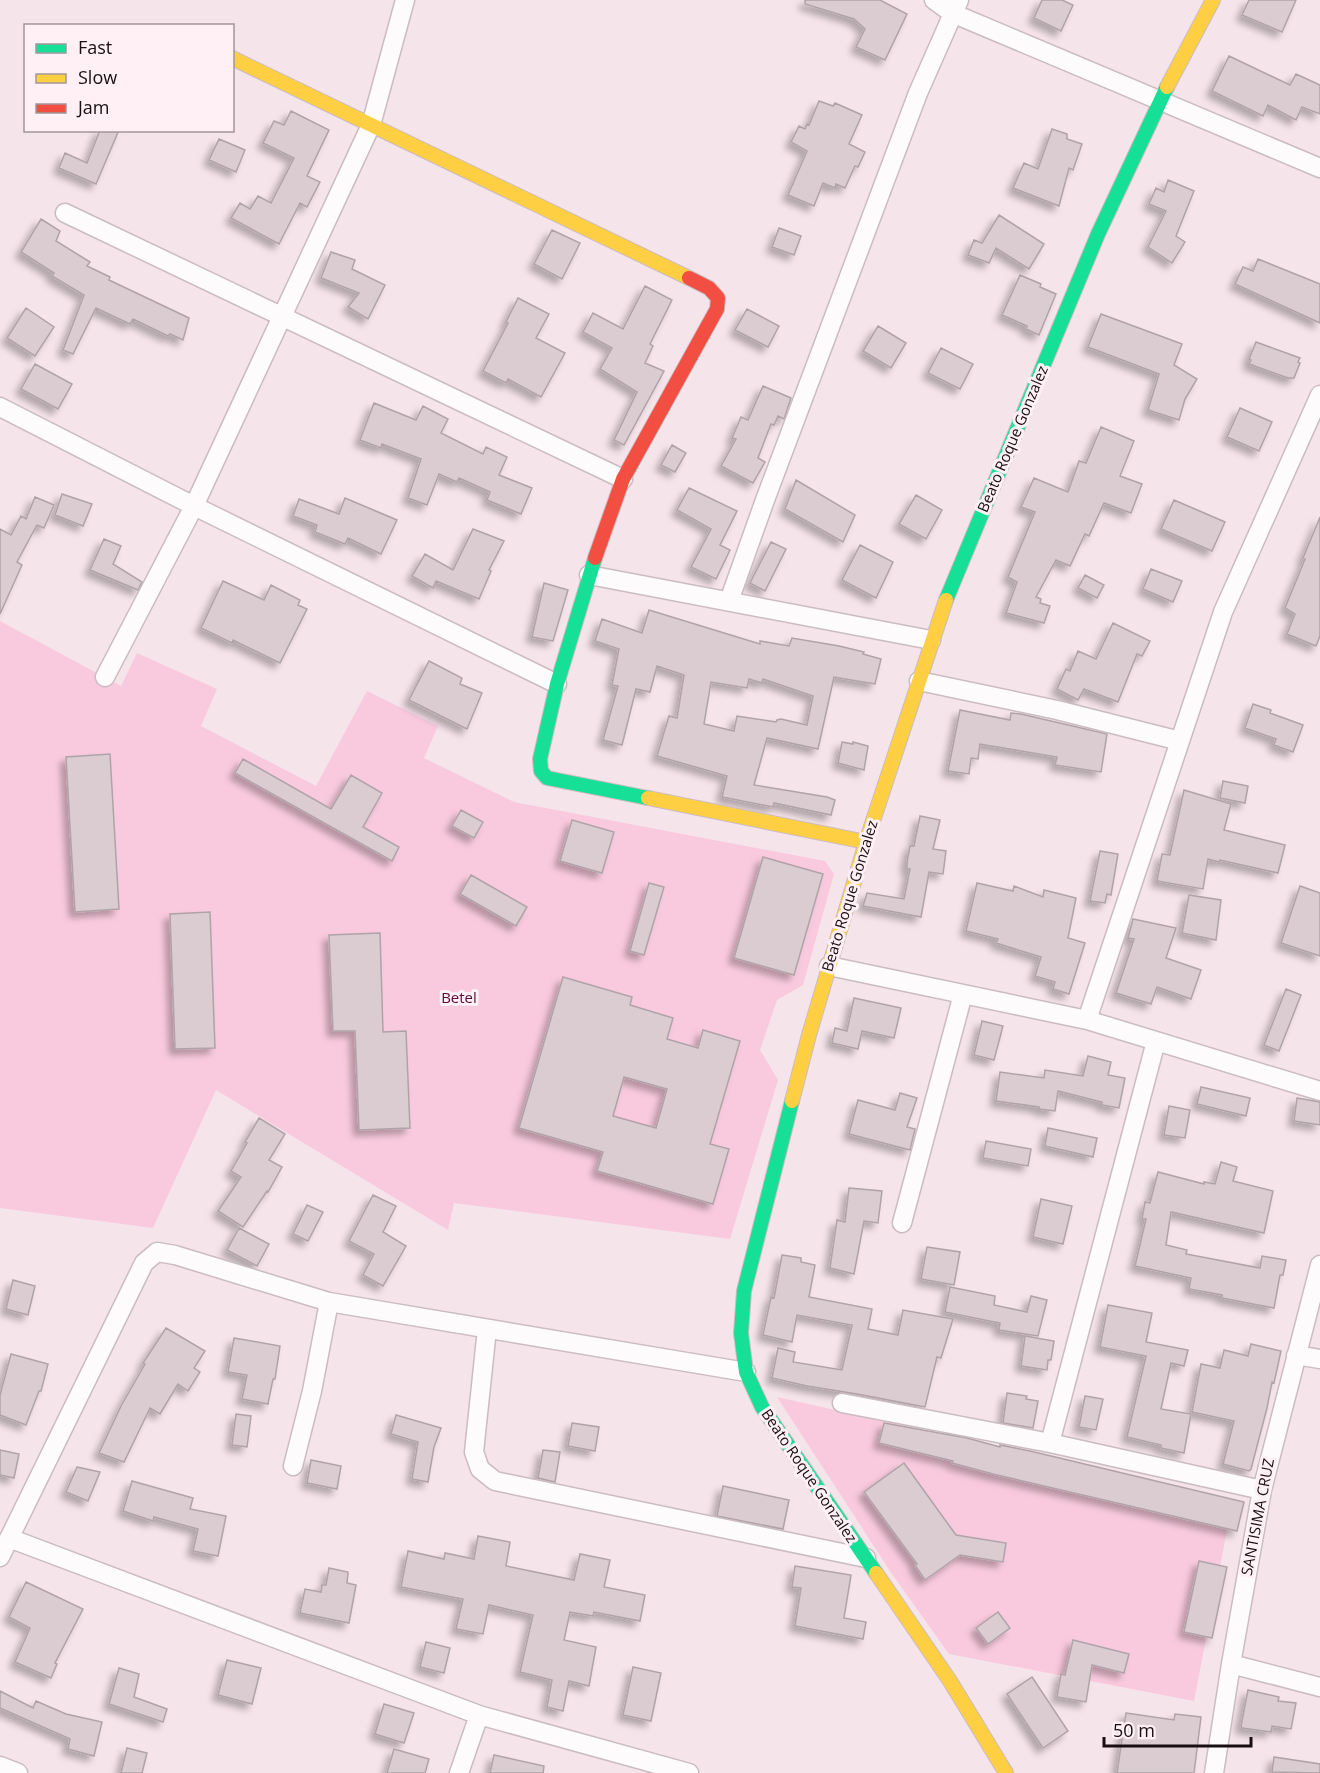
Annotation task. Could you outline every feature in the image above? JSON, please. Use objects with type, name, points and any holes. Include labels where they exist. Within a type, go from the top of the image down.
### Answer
[{"type":"street","points":[[105,677],[194,506],[371,125],[405,0]]},
{"type":"street","points":[[934,0],[955,6],[1160,100],[1320,168]]},
{"type":"street","name":"Beato Roque Gonzalez","points":[[1006,1773],[950,1681],[762,1407],[746,1372],[741,1333],[744,1291],[809,1035],[866,842],[942,607],[1094,245],[1160,100],[1214,0]]},
{"type":"street","points":[[729,601],[918,93],[955,6]]},
{"type":"street","points":[[234,59],[709,288],[718,298],[717,309],[623,479],[589,575],[557,684],[540,759],[541,771],[547,778],[866,842]]},
{"type":"street","points":[[65,213],[623,479]]},
{"type":"street","points":[[1087,1020],[1223,612],[1320,395]]},
{"type":"street","points":[[2,412],[557,684]]},
{"type":"street","points":[[589,575],[931,640]]},
{"type":"street","points":[[919,681],[1058,710],[1180,741]]},
{"type":"street","points":[[829,966],[1087,1020],[1320,1091]]},
{"type":"street","points":[[902,1223],[963,994]]},
{"type":"street","points":[[1050,1443],[1156,1041]]},
{"type":"street","points":[[0,1557],[144,1263],[157,1252],[175,1255],[329,1302],[746,1372]]},
{"type":"street","name":"SANTISIMA CRUZ","points":[[1214,1773],[1262,1490],[1320,1264]]},
{"type":"street","points":[[293,1466],[312,1391],[329,1302]]},
{"type":"street","points":[[487,1329],[474,1452],[480,1469],[495,1481],[866,1558]]},
{"type":"street","points":[[1296,1355],[1320,1359]]},
{"type":"street","points":[[842,1403],[1050,1443],[1262,1490]]},
{"type":"street","points":[[9,1538],[479,1715],[689,1773]]},
{"type":"street","points":[[1231,1664],[1320,1687]]},
{"type":"street","points":[[459,1773],[479,1715]]},
{"type":"street","points":[[0,1766],[18,1773]]},
{"type":"green space","name":"Betel","points":[[0,621],[121,686],[137,653],[217,689],[201,726],[316,786],[367,691],[438,726],[424,758],[514,802],[825,861],[834,874],[803,985],[777,1000],[760,1050],[778,1080],[730,1239],[454,1203],[448,1230],[216,1090],[153,1228],[0,1208]]},
{"type":"green space","points":[[777,1397],[1233,1499],[1194,1701],[949,1654],[892,1574]]},
{"type":"building","points":[[805,0],[880,0],[907,14],[885,60],[856,47],[865,29],[854,19],[805,4]]},
{"type":"building","points":[[1042,0],[1062,0],[1073,5],[1061,31],[1034,18]]},
{"type":"building","points":[[1249,0],[1296,0],[1282,32],[1242,15]]},
{"type":"building","points":[[1229,56],[1290,85],[1296,74],[1320,85],[1320,114],[1302,107],[1296,120],[1268,105],[1263,116],[1212,91]]},
{"type":"building","points":[[819,101],[833,106],[835,103],[862,115],[849,144],[865,152],[858,167],[855,166],[845,188],[836,184],[835,188],[823,183],[814,206],[788,195],[807,151],[791,142],[799,126],[805,129],[807,124],[809,125]]},
{"type":"building","points":[[291,111],[329,130],[307,176],[320,182],[307,207],[300,203],[279,244],[231,218],[240,203],[250,209],[258,196],[271,203],[294,158],[263,143],[274,121],[284,125]]},
{"type":"building","points":[[1052,129],[1067,134],[1067,139],[1082,144],[1073,170],[1069,168],[1059,206],[1013,188],[1024,163],[1038,169]]},
{"type":"building","points":[[99,132],[118,132],[96,184],[59,168],[65,153],[87,163]]},
{"type":"building","points":[[219,139],[245,150],[236,172],[209,160]]},
{"type":"building","points":[[1168,180],[1194,191],[1176,236],[1185,242],[1172,263],[1148,247],[1166,211],[1149,204],[1156,188],[1164,192]]},
{"type":"building","points":[[999,215],[1044,244],[1029,269],[996,248],[989,263],[968,255],[974,240],[982,243]]},
{"type":"building","points":[[41,219],[60,231],[56,241],[90,262],[87,266],[110,277],[109,280],[189,318],[183,340],[170,334],[168,336],[133,319],[130,324],[96,308],[73,354],[63,350],[84,295],[52,276],[54,273],[21,252]]},
{"type":"building","points":[[779,228],[801,236],[794,255],[772,247]]},
{"type":"building","points":[[552,230],[580,243],[562,279],[534,264]]},
{"type":"building","points":[[331,252],[355,260],[352,269],[385,285],[368,319],[348,307],[359,293],[321,278]]},
{"type":"building","points":[[1258,259],[1320,284],[1320,323],[1235,284],[1243,267],[1253,271]]},
{"type":"building","points":[[1020,275],[1041,284],[1040,287],[1056,294],[1039,335],[1026,329],[1027,326],[1002,315]]},
{"type":"building","points":[[645,286],[672,300],[650,344],[653,346],[645,363],[664,371],[624,445],[614,440],[637,392],[600,369],[612,348],[583,332],[593,313],[623,329]]},
{"type":"building","points":[[518,298],[549,314],[536,338],[565,353],[541,397],[508,379],[506,383],[483,371]]},
{"type":"building","points":[[26,308],[54,327],[35,356],[7,338]]},
{"type":"building","points":[[747,309],[779,326],[768,347],[735,330]]},
{"type":"building","points":[[1101,314],[1182,344],[1174,365],[1197,379],[1185,399],[1179,420],[1148,410],[1159,374],[1088,347]]},
{"type":"building","points":[[878,326],[906,343],[891,368],[863,351]]},
{"type":"building","points":[[1256,342],[1300,358],[1294,378],[1249,364]]},
{"type":"building","points":[[941,348],[973,364],[960,389],[928,373]]},
{"type":"building","points":[[35,364],[72,384],[58,409],[21,389]]},
{"type":"building","points":[[763,386],[791,398],[784,419],[778,416],[774,425],[771,424],[758,458],[765,462],[753,483],[721,466],[736,439],[732,438],[741,417],[748,420]]},
{"type":"building","points":[[374,403],[416,420],[423,406],[448,419],[441,433],[483,454],[486,447],[507,457],[499,475],[532,488],[521,514],[487,500],[490,492],[459,478],[457,482],[439,474],[427,505],[408,498],[421,459],[382,444],[381,448],[360,440]]},
{"type":"building","points":[[1240,408],[1272,422],[1259,451],[1227,437]]},
{"type":"building","points":[[1101,427],[1134,441],[1120,476],[1142,484],[1131,513],[1104,503],[1089,536],[1085,534],[1070,566],[1056,560],[1036,597],[1041,599],[1040,603],[1050,606],[1044,623],[1006,613],[1017,582],[1008,577],[1035,512],[1021,507],[1034,478],[1068,492],[1079,461],[1086,463]]},
{"type":"building","points":[[672,445],[686,453],[675,472],[661,465]]},
{"type":"building","points":[[796,480],[855,515],[843,542],[785,509]]},
{"type":"building","points":[[689,488],[737,511],[720,545],[730,550],[716,579],[691,567],[711,529],[677,510]]},
{"type":"building","points":[[62,494],[92,504],[83,526],[55,515]]},
{"type":"building","points":[[916,495],[942,510],[926,539],[899,524]]},
{"type":"building","points":[[35,497],[54,505],[44,528],[37,525],[17,562],[22,565],[0,614],[0,529],[11,535],[21,516],[26,519]]},
{"type":"building","points":[[345,498],[397,520],[381,554],[348,538],[345,544],[315,532],[317,525],[293,516],[299,499],[339,514]]},
{"type":"building","points":[[1174,500],[1225,522],[1212,551],[1161,529]]},
{"type":"building","points":[[1320,517],[1320,636],[1316,646],[1287,634],[1295,614],[1285,608]]},
{"type":"building","points":[[473,529],[504,541],[489,570],[491,571],[479,599],[436,581],[433,588],[412,576],[425,554],[453,570]]},
{"type":"building","points":[[104,539],[121,546],[113,564],[142,582],[138,590],[90,570]]},
{"type":"building","points":[[771,542],[786,549],[765,591],[750,583]]},
{"type":"building","points":[[860,545],[893,562],[876,598],[842,580]]},
{"type":"building","points":[[1151,569],[1182,581],[1173,602],[1143,589]]},
{"type":"building","points":[[1085,575],[1104,585],[1097,598],[1078,588]]},
{"type":"building","points":[[223,581],[264,600],[271,585],[300,600],[298,605],[307,609],[280,663],[233,640],[232,643],[201,628]]},
{"type":"building","points":[[544,583],[568,590],[553,641],[532,637]]},
{"type":"building","points":[[649,610],[760,644],[760,641],[789,646],[792,638],[839,646],[881,659],[875,684],[834,677],[818,749],[767,738],[754,785],[835,800],[831,815],[774,803],[773,807],[722,797],[727,776],[657,756],[669,716],[677,718],[684,675],[657,666],[650,692],[636,689],[622,745],[603,740],[618,686],[612,685],[619,649],[595,641],[602,619],[642,633]],"holes":[[[749,679],[762,683],[763,679],[813,696],[807,725],[781,719],[776,722],[737,716],[734,731],[704,724],[711,682],[747,688]]]},
{"type":"building","points":[[1113,623],[1150,641],[1142,656],[1137,654],[1118,702],[1084,689],[1078,700],[1057,689],[1066,669],[1070,671],[1078,651],[1096,659]]},
{"type":"building","points":[[429,661],[462,678],[460,684],[482,693],[467,729],[409,700]]},
{"type":"building","points":[[1253,704],[1303,725],[1293,752],[1274,745],[1276,739],[1245,728]]},
{"type":"building","points":[[960,710],[1010,720],[1011,713],[1021,714],[1107,734],[1101,772],[1055,765],[1057,757],[980,744],[978,759],[971,758],[969,774],[948,771]]},
{"type":"building","points":[[842,742],[868,746],[864,770],[838,763]]},
{"type":"building","points":[[110,754],[119,909],[75,912],[66,757]]},
{"type":"building","points":[[243,759],[331,809],[351,775],[382,793],[363,827],[399,847],[392,861],[235,773]]},
{"type":"building","points":[[1223,781],[1248,786],[1245,803],[1220,798]]},
{"type":"building","points":[[1184,790],[1231,804],[1224,830],[1285,845],[1278,873],[1208,859],[1203,889],[1157,881],[1162,854],[1170,855]]},
{"type":"building","points":[[461,810],[483,822],[474,838],[452,826]]},
{"type":"building","points":[[920,816],[940,820],[933,849],[946,851],[943,874],[929,872],[921,917],[863,906],[867,893],[904,899],[910,869],[907,869],[907,862],[910,846],[914,846]]},
{"type":"building","points":[[572,820],[614,832],[602,873],[560,861]]},
{"type":"building","points":[[1100,851],[1118,854],[1111,895],[1107,894],[1105,903],[1090,901]]},
{"type":"building","points":[[763,857],[823,874],[794,975],[734,958]]},
{"type":"building","points":[[471,875],[527,907],[516,926],[460,894]]},
{"type":"building","points":[[649,883],[664,887],[644,955],[630,951]]},
{"type":"building","points":[[977,883],[1013,891],[1014,886],[1043,897],[1044,890],[1076,898],[1068,938],[1085,943],[1069,994],[1053,989],[1055,982],[1035,976],[1041,957],[996,943],[998,939],[966,931]]},
{"type":"building","points":[[1300,886],[1320,893],[1320,956],[1281,943]]},
{"type":"building","points":[[1189,895],[1221,900],[1216,940],[1182,933]]},
{"type":"building","points":[[210,912],[215,1048],[175,1049],[170,914]]},
{"type":"building","points":[[1133,919],[1176,928],[1166,958],[1201,970],[1191,999],[1157,987],[1151,1004],[1116,993],[1134,939],[1128,938]]},
{"type":"building","points":[[380,933],[383,1032],[406,1031],[410,1128],[359,1130],[355,1031],[333,1031],[329,935]]},
{"type":"building","points":[[563,977],[632,997],[630,1005],[673,1018],[667,1039],[698,1048],[703,1030],[740,1041],[710,1144],[729,1149],[713,1204],[597,1171],[603,1152],[519,1128]],"holes":[[[624,1077],[667,1089],[656,1128],[613,1116]]]},
{"type":"building","points":[[1286,989],[1301,995],[1279,1051],[1264,1045]]},
{"type":"building","points":[[854,998],[901,1008],[894,1038],[862,1031],[858,1049],[832,1043],[835,1028],[847,1031]]},
{"type":"building","points":[[982,1021],[1003,1026],[994,1060],[974,1055]]},
{"type":"building","points":[[1088,1056],[1111,1062],[1108,1075],[1125,1078],[1119,1108],[1058,1091],[1055,1111],[996,1101],[1000,1072],[1044,1078],[1045,1070],[1083,1076]]},
{"type":"building","points":[[1201,1087],[1250,1098],[1246,1116],[1197,1104]]},
{"type":"building","points":[[900,1093],[917,1098],[907,1127],[915,1129],[910,1150],[849,1134],[858,1100],[895,1110]]},
{"type":"building","points":[[1297,1098],[1320,1102],[1320,1125],[1294,1121]]},
{"type":"building","points":[[1169,1106],[1190,1110],[1185,1138],[1164,1135]]},
{"type":"building","points":[[259,1118],[285,1134],[269,1160],[282,1167],[268,1192],[243,1227],[218,1211],[241,1177],[231,1171]]},
{"type":"building","points":[[1048,1128],[1097,1138],[1093,1157],[1045,1146]]},
{"type":"building","points":[[986,1141],[1031,1149],[1028,1166],[983,1158]]},
{"type":"building","points":[[1221,1162],[1237,1167],[1233,1181],[1273,1191],[1264,1233],[1171,1212],[1166,1245],[1187,1250],[1186,1254],[1260,1268],[1262,1256],[1286,1260],[1283,1275],[1280,1275],[1274,1308],[1189,1289],[1191,1278],[1135,1266],[1146,1219],[1142,1219],[1145,1202],[1150,1203],[1158,1172],[1204,1184],[1204,1182],[1215,1184]]},
{"type":"building","points":[[849,1188],[882,1191],[878,1223],[864,1221],[854,1274],[830,1268],[837,1220],[845,1222]]},
{"type":"building","points":[[373,1195],[396,1206],[383,1232],[406,1246],[383,1286],[363,1275],[374,1254],[349,1241]]},
{"type":"building","points":[[1041,1199],[1072,1206],[1063,1244],[1033,1237]]},
{"type":"building","points":[[307,1205],[323,1212],[308,1241],[293,1234]]},
{"type":"building","points":[[239,1228],[269,1244],[257,1266],[227,1250]]},
{"type":"building","points":[[927,1247],[960,1252],[954,1285],[921,1279]]},
{"type":"building","points":[[782,1255],[801,1258],[801,1262],[815,1265],[809,1297],[872,1309],[868,1329],[898,1335],[903,1310],[953,1319],[941,1358],[937,1357],[925,1407],[772,1378],[778,1348],[795,1352],[793,1362],[842,1370],[852,1325],[797,1315],[792,1342],[763,1335],[771,1297],[774,1298]]},
{"type":"building","points":[[13,1280],[35,1286],[28,1315],[6,1309]]},
{"type":"building","points":[[950,1287],[995,1296],[994,1305],[1027,1312],[1031,1296],[1047,1300],[1038,1336],[999,1330],[1000,1323],[945,1312]]},
{"type":"building","points":[[1108,1305],[1152,1313],[1146,1342],[1188,1350],[1184,1366],[1171,1363],[1161,1409],[1191,1414],[1184,1453],[1127,1437],[1146,1356],[1100,1347]]},
{"type":"building","points":[[166,1328],[205,1351],[194,1368],[200,1372],[188,1391],[178,1384],[160,1414],[150,1408],[124,1462],[99,1453],[121,1406],[145,1364],[143,1363]]},
{"type":"building","points":[[1025,1336],[1054,1341],[1047,1370],[1021,1366]]},
{"type":"building","points":[[234,1338],[280,1346],[268,1404],[242,1399],[247,1375],[228,1372]]},
{"type":"building","points":[[1251,1344],[1281,1351],[1249,1471],[1223,1464],[1234,1421],[1192,1412],[1201,1364],[1220,1368],[1224,1350],[1248,1356]]},
{"type":"building","points":[[11,1354],[48,1364],[41,1391],[39,1391],[26,1425],[0,1415],[0,1395]]},
{"type":"building","points":[[1007,1393],[1027,1396],[1026,1399],[1038,1401],[1033,1428],[1003,1423]]},
{"type":"building","points":[[1085,1396],[1103,1399],[1096,1430],[1079,1427]]},
{"type":"building","points":[[236,1414],[251,1416],[247,1447],[232,1445]]},
{"type":"building","points":[[396,1415],[441,1428],[434,1447],[428,1482],[412,1479],[418,1442],[391,1434]]},
{"type":"building","points":[[572,1423],[599,1427],[595,1451],[568,1446]]},
{"type":"building","points":[[884,1423],[1030,1451],[1244,1502],[1237,1531],[993,1474],[952,1463],[953,1461],[879,1443]]},
{"type":"building","points":[[0,1450],[19,1454],[14,1478],[0,1475]]},
{"type":"building","points":[[543,1450],[560,1452],[555,1482],[538,1478]]},
{"type":"building","points":[[311,1460],[341,1466],[337,1489],[307,1483]]},
{"type":"building","points":[[904,1463],[956,1535],[1006,1543],[1003,1562],[960,1555],[925,1580],[915,1565],[917,1564],[864,1492]]},
{"type":"building","points":[[77,1467],[100,1472],[88,1501],[66,1492]]},
{"type":"building","points":[[132,1481],[193,1498],[190,1509],[226,1516],[218,1556],[193,1551],[198,1529],[154,1517],[153,1521],[123,1511]]},
{"type":"building","points":[[723,1486],[789,1500],[783,1529],[717,1516]]},
{"type":"building","points":[[478,1536],[510,1542],[506,1566],[574,1580],[580,1554],[610,1560],[604,1587],[645,1595],[640,1621],[594,1612],[593,1616],[570,1612],[564,1640],[596,1647],[589,1686],[569,1681],[563,1711],[547,1707],[552,1680],[520,1672],[533,1615],[489,1605],[483,1634],[456,1629],[463,1599],[401,1587],[408,1551],[444,1559],[445,1553],[474,1559]]},
{"type":"building","points":[[1199,1561],[1227,1567],[1212,1638],[1184,1632]]},
{"type":"building","points":[[795,1566],[851,1575],[844,1618],[866,1622],[863,1639],[795,1626],[801,1588],[792,1587]]},
{"type":"building","points":[[329,1568],[348,1572],[347,1583],[356,1585],[349,1623],[300,1613],[305,1589],[321,1592],[322,1585],[326,1585]]},
{"type":"building","points":[[26,1582],[83,1609],[55,1663],[57,1664],[51,1678],[15,1662],[30,1628],[9,1617]]},
{"type":"building","points":[[998,1612],[1010,1628],[988,1644],[976,1628]]},
{"type":"building","points":[[1073,1640],[1129,1654],[1124,1673],[1092,1665],[1086,1702],[1057,1697],[1061,1674],[1065,1675]]},
{"type":"building","points":[[426,1642],[450,1648],[444,1673],[420,1667]]},
{"type":"building","points":[[227,1660],[261,1668],[252,1704],[218,1695]]},
{"type":"building","points":[[633,1667],[661,1673],[651,1721],[623,1715]]},
{"type":"building","points":[[119,1668],[139,1674],[134,1697],[167,1709],[163,1722],[109,1704]]},
{"type":"building","points":[[1032,1677],[1068,1731],[1043,1748],[1007,1694]]},
{"type":"building","points":[[1248,1690],[1279,1697],[1278,1701],[1296,1703],[1291,1729],[1272,1726],[1271,1732],[1242,1728]]},
{"type":"building","points":[[0,1691],[33,1708],[36,1701],[66,1714],[102,1722],[94,1756],[68,1749],[70,1739],[0,1708]]},
{"type":"building","points":[[384,1704],[414,1713],[404,1743],[375,1734]]},
{"type":"building","points":[[1126,1713],[1174,1720],[1175,1714],[1201,1717],[1194,1773],[1117,1773]]},
{"type":"building","points":[[127,1748],[147,1753],[142,1773],[121,1773]]},
{"type":"building","points":[[394,1749],[429,1759],[425,1773],[387,1773]]},
{"type":"building","points":[[494,1755],[544,1766],[543,1773],[490,1773]]},
{"type":"building","points":[[1274,1757],[1320,1764],[1320,1773],[1272,1772]]},
{"type":"traffic: fast","points":[[946,600],[1098,234],[1167,87]]},
{"type":"traffic: fast","points":[[595,558],[557,684],[540,759],[541,771],[547,778],[648,798]]},
{"type":"traffic: fast","points":[[792,1101],[744,1291],[741,1333],[746,1372],[762,1407],[876,1573]]},
{"type":"traffic: slow","points":[[1167,87],[1213,0]]},
{"type":"traffic: slow","points":[[234,59],[689,278]]},
{"type":"traffic: slow","points":[[792,1101],[866,842],[946,600]]},
{"type":"traffic: slow","points":[[648,798],[866,842]]},
{"type":"traffic: slow","points":[[876,1573],[950,1681],[1006,1773]]},
{"type":"traffic: jam","points":[[595,558],[623,479],[717,309],[718,298],[709,288],[689,278]]}]
